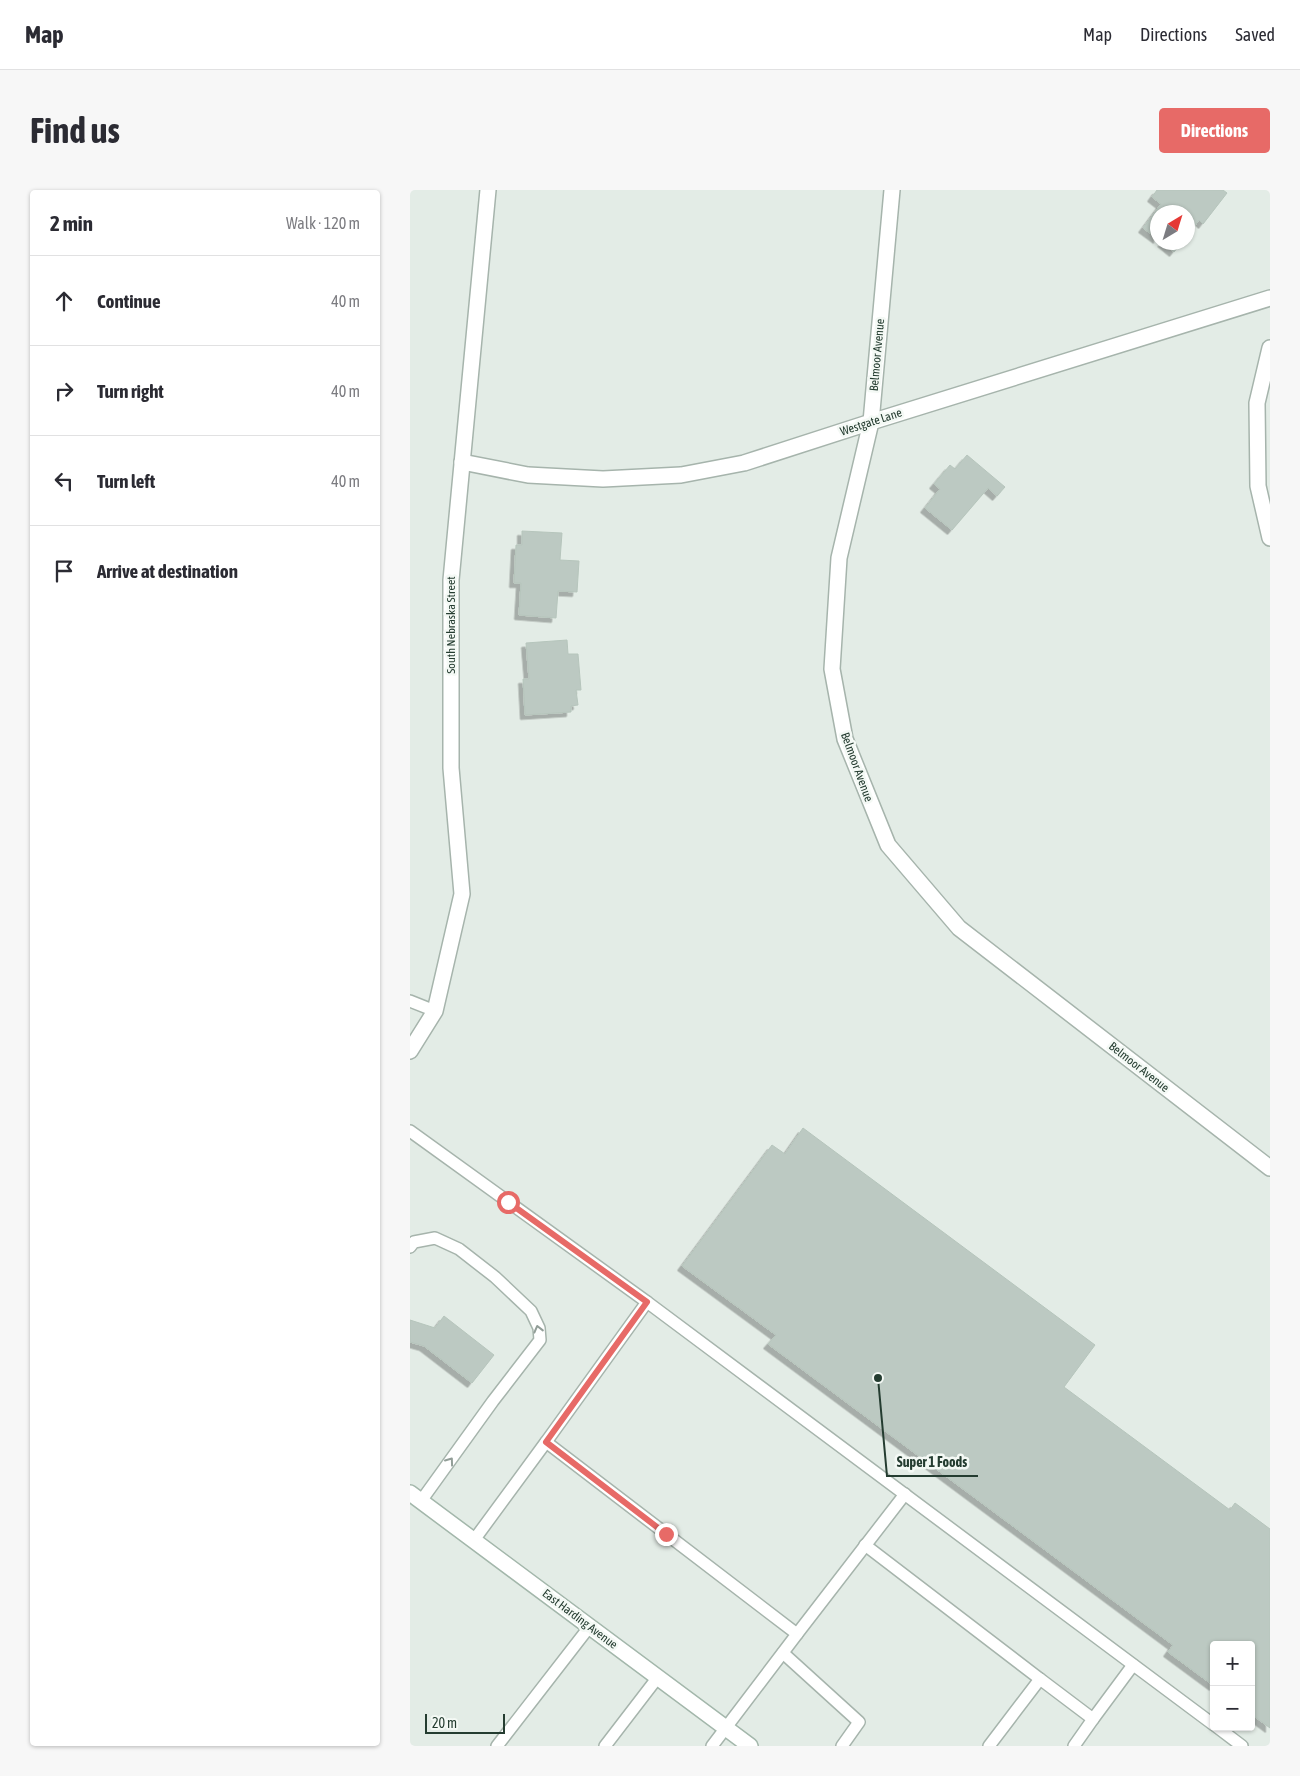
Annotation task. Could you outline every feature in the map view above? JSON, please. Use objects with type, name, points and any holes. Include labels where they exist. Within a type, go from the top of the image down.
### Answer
[{"type":"street","name":"South Nebraska Street","points":[[410,1052],[434,1010],[462,894],[451,768],[451,580],[488,190]]},
{"type":"street","name":"Belmoor Avenue","points":[[892,190],[871,422],[839,558],[832,670],[845,739],[888,845],[959,928],[1270,1168]]},
{"type":"street","name":"Westgate Lane","points":[[462,462],[528,475],[603,479],[681,475],[744,463],[1270,298]]},
{"type":"street","points":[[1270,348],[1257,403],[1258,486],[1270,538]]},
{"type":"street","name":"East Harding Avenue","points":[[416,1497],[750,1746]]},
{"type":"lane","points":[[410,1001],[434,1010]]},
{"type":"lane","points":[[410,1131],[647,1302],[1210,1722]]},
{"type":"lane","points":[[410,1247],[414,1242],[435,1238],[458,1249],[495,1276],[531,1311],[540,1328],[540,1340],[416,1497]]},
{"type":"lane","points":[[474,1540],[647,1302]]},
{"type":"lane","points":[[546,1442],[797,1634]]},
{"type":"lane","points":[[712,1746],[905,1494]]},
{"type":"lane","points":[[865,1546],[1093,1720]]},
{"type":"lane","points":[[498,1746],[590,1626]]},
{"type":"lane","points":[[783,1653],[859,1722],[842,1746]]},
{"type":"lane","points":[[1074,1746],[1133,1665]]},
{"type":"lane","points":[[605,1746],[658,1677]]},
{"type":"lane","points":[[989,1746],[1040,1679]]},
{"type":"lane","points":[[1222,1731],[1242,1746]]},
{"type":"building","points":[[1157,190],[1223,190],[1227,193],[1203,224],[1199,220],[1195,225],[1195,205],[1160,205],[1152,197]]},
{"type":"building","points":[[1150,219],[1150,233],[1143,228]]},
{"type":"building","points":[[967,455],[1005,487],[997,496],[988,488],[952,530],[925,508],[940,489],[934,484],[950,465],[955,469]]},
{"type":"building","points":[[522,531],[562,533],[560,560],[579,561],[577,592],[558,591],[556,618],[519,615],[521,583],[514,583],[516,545],[522,545]]},
{"type":"building","points":[[567,640],[568,654],[578,654],[581,690],[576,690],[578,705],[571,706],[571,712],[525,715],[523,679],[529,679],[526,643]]},
{"type":"building","points":[[803,1128],[1095,1345],[1064,1387],[1230,1510],[1235,1503],[1270,1529],[1270,1728],[1255,1717],[1255,1641],[1210,1641],[1210,1683],[1168,1652],[1173,1645],[768,1344],[776,1335],[682,1266],[772,1145],[785,1154]]},
{"type":"building","points":[[444,1316],[494,1355],[472,1383],[424,1346],[410,1342],[410,1320],[435,1328]]},
{"type":"place","name":"Super 1 Foods","points":[[878,1378]]},
{"type":"route","points":[[508,1202],[647,1302],[546,1442],[666,1534]]}]
